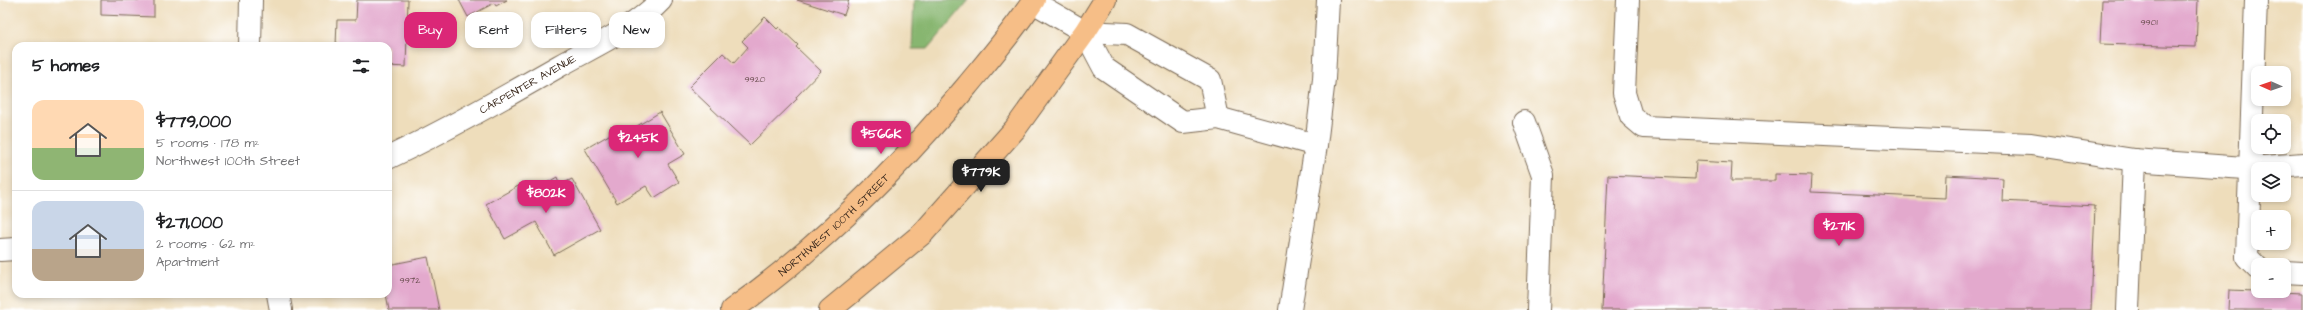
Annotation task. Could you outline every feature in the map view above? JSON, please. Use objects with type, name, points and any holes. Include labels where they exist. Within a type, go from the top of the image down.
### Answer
[{"type":"main road","points":[[830,310],[923,233],[1015,129],[1085,32],[1105,0]]},
{"type":"main road","name":"NORTHWEST 100TH STREET","points":[[732,310],[775,279],[859,204],[942,115],[1003,42],[1033,1]]},
{"type":"street","points":[[250,42],[251,0]]},
{"type":"street","name":"CARPENTER AVENUE","points":[[392,156],[436,135],[614,35],[648,14],[661,0]]},
{"type":"street","points":[[1290,310],[1316,145],[1324,79],[1328,0]]},
{"type":"street","points":[[1628,0],[1624,93],[1631,116],[1644,127],[2031,144],[2134,160],[2251,169]]},
{"type":"street","points":[[2254,162],[2256,0]]},
{"type":"street","points":[[1033,1],[1085,32],[1127,34],[1210,80],[1218,118]]},
{"type":"street","points":[[1085,32],[1104,68],[1182,122],[1218,118],[1316,145]]},
{"type":"street","points":[[1524,122],[1543,175],[1538,310]]},
{"type":"street","points":[[2128,310],[2134,160]]},
{"type":"street","points":[[2291,165],[2303,164]]},
{"type":"street","points":[[2291,174],[2303,176]]},
{"type":"street","points":[[2251,202],[2247,257],[2251,261]]},
{"type":"street","points":[[0,250],[12,249]]},
{"type":"street","points":[[2291,272],[2303,273]]},
{"type":"street","points":[[279,298],[281,310]]},
{"type":"green space","points":[[914,0],[969,0],[928,49],[912,49]]},
{"type":"building","points":[[101,0],[154,0],[154,17],[101,15]]},
{"type":"building","points":[[357,0],[408,0],[408,12],[404,12],[404,48],[407,48],[406,67],[392,66],[392,42],[336,42],[337,20],[356,20]]},
{"type":"building","points":[[459,0],[507,0],[496,6],[494,3],[477,12],[465,12]]},
{"type":"building","points":[[797,0],[849,0],[844,15]]},
{"type":"building","points":[[2102,0],[2198,0],[2196,47],[2100,44]]},
{"type":"building","points":[[765,17],[777,29],[779,27],[798,45],[796,47],[821,71],[796,97],[797,99],[750,145],[689,87],[723,53],[734,63],[748,47],[742,41]]},
{"type":"building","points":[[660,112],[685,154],[668,164],[679,182],[654,198],[646,186],[617,203],[585,149],[621,128],[624,134]]},
{"type":"building","points":[[1696,161],[1732,163],[1731,181],[1775,181],[1775,174],[1812,175],[1811,192],[1945,198],[1946,175],[2003,178],[2002,201],[2095,206],[2091,310],[1602,310],[1608,175],[1695,179]]},
{"type":"building","points":[[557,177],[560,185],[572,179],[600,229],[554,255],[536,222],[505,239],[486,204],[520,185],[526,195]]},
{"type":"building","points":[[428,257],[439,310],[389,310],[387,298],[392,298],[392,264]]},
{"type":"building","points":[[2229,290],[2251,291],[2251,298],[2291,298],[2291,293],[2303,293],[2303,310],[2228,310]]}]
